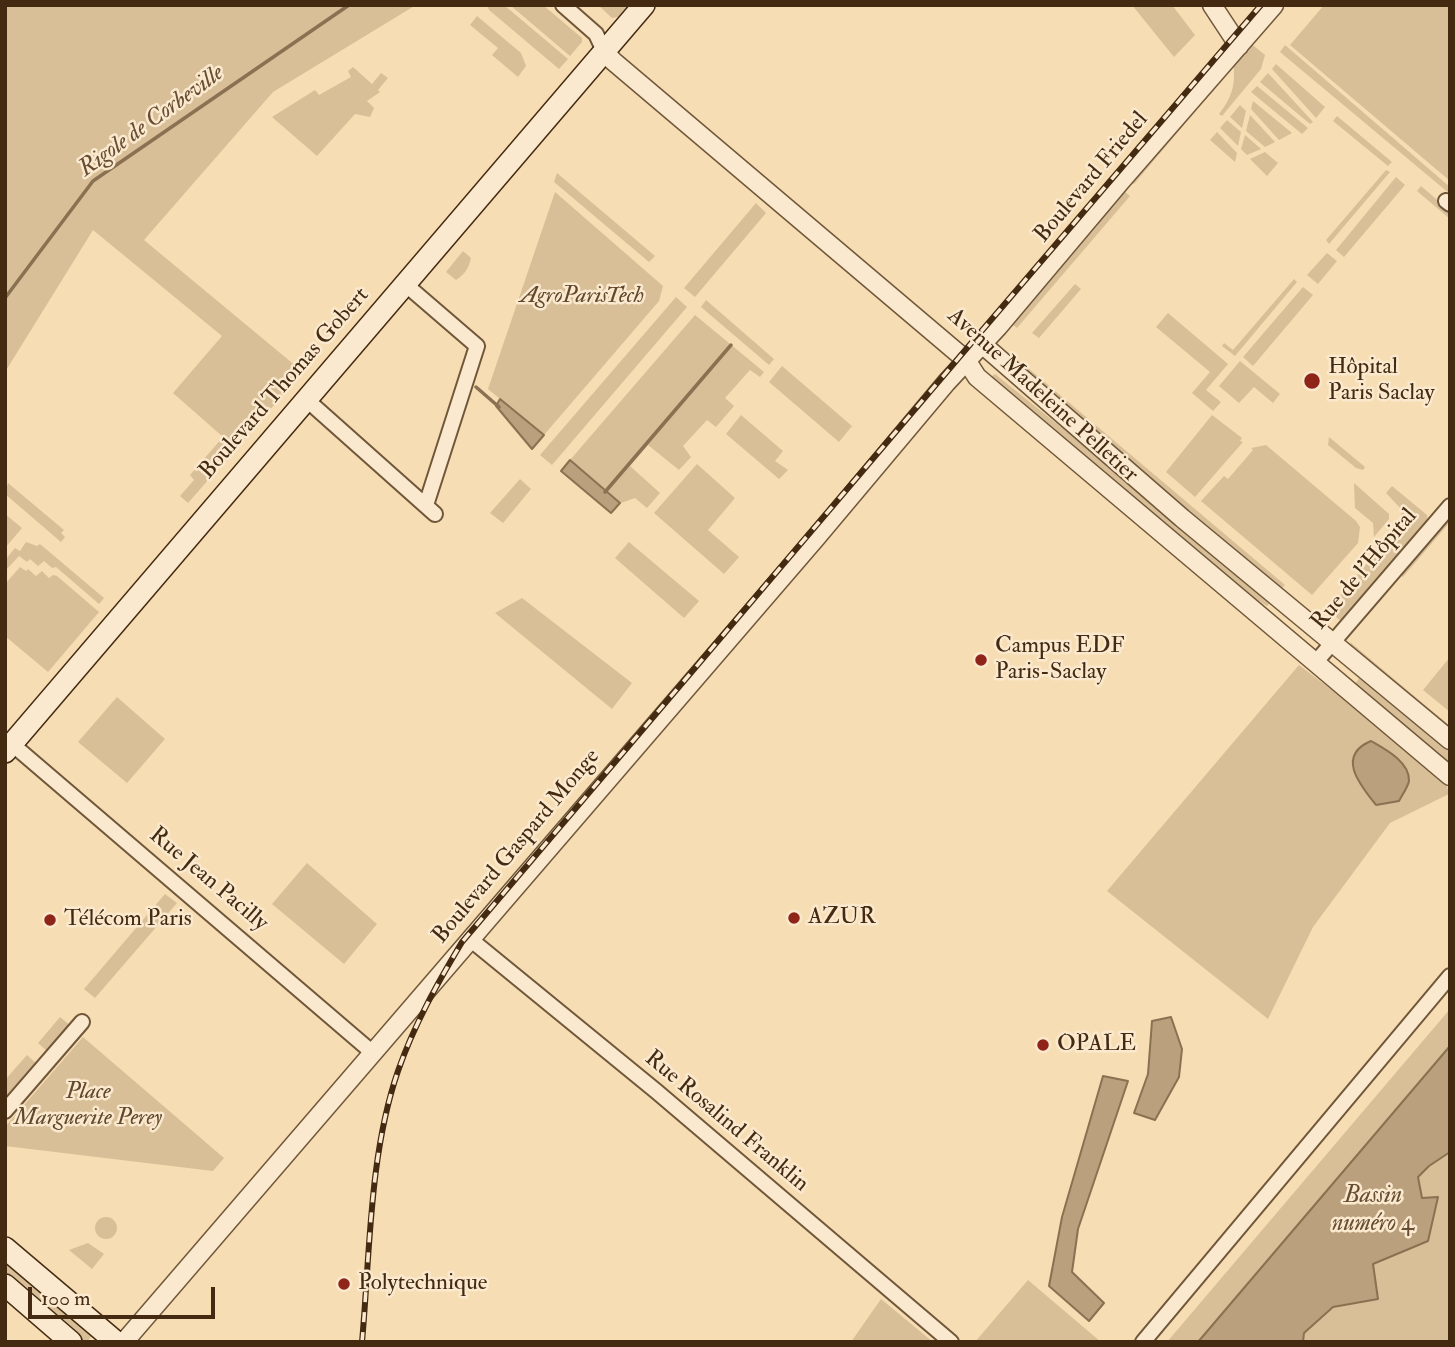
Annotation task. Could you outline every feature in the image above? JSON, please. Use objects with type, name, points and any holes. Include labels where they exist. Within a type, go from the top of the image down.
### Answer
[{"type":"main road","name":"Boulevard Thomas Gobert","points":[[9,748],[644,5]]},
{"type":"main road","points":[[5,1248],[117,1342]]},
{"type":"main road","points":[[5,1285],[71,1342]]},
{"type":"street","points":[[563,5],[596,34],[604,51]]},
{"type":"street","points":[[1212,5],[1240,46]]},
{"type":"street","name":"Boulevard Friedel","points":[[946,383],[1274,5]]},
{"type":"street","name":"Avenue Madeleine Pelletier","points":[[604,51],[966,360],[977,377],[1450,776]]},
{"type":"street","points":[[307,400],[430,510],[477,346],[405,284]]},
{"type":"street","name":"Avenue Madeleine Pelletier","points":[[982,344],[1182,518],[1450,740]]},
{"type":"street","name":"Boulevard Gaspard Monge","points":[[124,1342],[816,538],[946,383]]},
{"type":"street","name":"Rue de l'Hôpital","points":[[1315,663],[1450,506]]},
{"type":"street","name":"Rue Jean Pacilly","points":[[9,748],[373,1053]]},
{"type":"street","name":"Rue Rosalind Franklin","points":[[470,939],[648,1084],[951,1342]]},
{"type":"street","points":[[1143,1342],[1450,976]]},
{"type":"street","points":[[5,1111],[82,1022]]},
{"type":"green space","points":[[5,5],[416,5],[273,92],[144,240],[303,372],[188,503],[180,496],[194,480],[190,475],[223,437],[173,393],[222,336],[93,230],[5,372]]},
{"type":"green space","points":[[487,5],[504,5],[568,59],[559,69],[489,10]]},
{"type":"green space","points":[[510,5],[543,5],[582,38],[582,42],[570,56]]},
{"type":"green space","points":[[598,5],[628,5],[618,17],[612,18]]},
{"type":"green space","points":[[1132,5],[1172,5],[1195,35],[1174,57]]},
{"type":"green space","points":[[1324,5],[1450,5],[1450,181],[1290,45]]},
{"type":"green space","points":[[477,16],[521,53],[526,66],[518,77],[492,55],[498,48],[470,25]]},
{"type":"green space","points":[[1249,42],[1265,55],[1261,69],[1222,116],[1219,114],[1232,89],[1233,61]]},
{"type":"green space","points":[[1285,45],[1450,187],[1450,194],[1280,52]]},
{"type":"green space","points":[[1276,64],[1325,107],[1316,118],[1272,69]]},
{"type":"green space","points":[[353,67],[372,84],[381,73],[388,78],[378,90],[380,92],[367,101],[374,108],[370,117],[355,114],[317,156],[272,117],[315,90],[319,95],[351,77],[348,71]]},
{"type":"green space","points":[[1268,73],[1313,122],[1310,124],[1260,82]]},
{"type":"green space","points":[[1257,86],[1308,128],[1302,134],[1251,92]]},
{"type":"green space","points":[[1253,101],[1292,133],[1279,140],[1251,109]]},
{"type":"green space","points":[[1240,105],[1246,111],[1242,128],[1230,117]]},
{"type":"green space","points":[[1190,110],[1194,113],[1134,184],[1129,181]]},
{"type":"green space","points":[[1250,115],[1275,142],[1265,147],[1246,131]]},
{"type":"green space","points":[[1337,116],[1392,162],[1388,166],[1333,121]]},
{"type":"green space","points":[[1227,120],[1241,132],[1238,146],[1220,128]]},
{"type":"green space","points":[[1217,132],[1237,153],[1235,162],[1210,140]]},
{"type":"green space","points":[[1245,135],[1261,149],[1247,155],[1241,149]]},
{"type":"green space","points":[[1265,152],[1278,163],[1267,176],[1250,159]]},
{"type":"green space","points":[[1386,170],[1390,172],[1329,244],[1326,240]]},
{"type":"green space","points":[[557,173],[655,256],[649,262],[554,182]]},
{"type":"green space","points":[[1396,177],[1405,185],[1344,257],[1336,250]]},
{"type":"green space","points":[[1421,186],[1450,211],[1450,219],[1417,191]]},
{"type":"green space","points":[[1123,190],[1130,196],[1017,328],[1013,325],[1096,227],[1101,216]]},
{"type":"green space","name":"AgroParisTech","points":[[555,192],[663,286],[659,301],[544,435],[488,389]]},
{"type":"green space","points":[[756,203],[766,213],[695,297],[684,288]]},
{"type":"green space","points":[[463,251],[471,258],[466,271],[456,280],[446,272]]},
{"type":"green space","points":[[1327,253],[1337,261],[1318,284],[1307,275]]},
{"type":"green space","points":[[1294,279],[1297,282],[1235,356],[1222,346],[1224,343],[1233,350]]},
{"type":"green space","points":[[1075,284],[1081,289],[1039,338],[1032,333]]},
{"type":"green space","points":[[1303,287],[1313,295],[1253,366],[1243,357]]},
{"type":"green space","points":[[676,297],[687,307],[552,465],[540,455]]},
{"type":"green space","points":[[706,300],[774,359],[769,365],[701,307]]},
{"type":"green space","points":[[1168,313],[1228,364],[1206,390],[1221,402],[1213,411],[1192,393],[1210,372],[1156,327]]},
{"type":"green space","name":"AgroParisTech","points":[[695,315],[764,372],[760,377],[750,370],[725,398],[734,406],[716,427],[707,420],[683,446],[691,457],[679,470],[648,445],[630,466],[660,493],[647,508],[635,498],[621,503],[570,460]]},
{"type":"green space","points":[[1240,361],[1280,394],[1273,403],[1254,387],[1239,403],[1219,386]]},
{"type":"green space","points":[[782,366],[852,426],[839,442],[769,382]]},
{"type":"green space","points":[[1028,368],[1285,585],[1279,591],[1024,373]]},
{"type":"green space","points":[[995,374],[1066,431],[1091,446],[1272,601],[1267,606],[1257,600],[1170,527],[1135,503],[994,383],[992,376]]},
{"type":"green space","points":[[741,415],[783,451],[775,461],[788,470],[779,479],[726,434]]},
{"type":"green space","points":[[1212,415],[1242,438],[1240,441],[1243,442],[1195,497],[1166,472]]},
{"type":"green space","points":[[1329,437],[1365,467],[1363,470],[1356,468],[1328,445]]},
{"type":"green space","points":[[1266,445],[1360,527],[1358,543],[1312,595],[1201,501],[1224,476],[1228,479],[1253,450],[1251,448]]},
{"type":"green space","points":[[697,464],[735,498],[708,530],[739,557],[724,574],[654,513]]},
{"type":"green space","points":[[520,479],[531,489],[503,523],[490,513]]},
{"type":"green space","points":[[8,483],[64,530],[61,533],[65,537],[61,542],[5,494]]},
{"type":"green space","points":[[1354,483],[1389,514],[1389,519],[1374,537],[1373,523],[1355,508]]},
{"type":"green space","points":[[1392,486],[1427,515],[1428,522],[1343,623],[1328,610],[1400,524],[1402,510],[1386,493]]},
{"type":"green space","points":[[5,514],[22,528],[5,548]]},
{"type":"green space","points":[[1450,516],[1450,522],[1403,577],[1400,575]]},
{"type":"green space","points":[[26,542],[37,546],[40,544],[104,598],[99,604],[56,567],[52,568],[44,561],[38,566],[30,559],[27,562],[19,556],[5,571],[5,560],[15,548],[20,551]]},
{"type":"green space","points":[[629,542],[699,601],[684,618],[615,558]]},
{"type":"green space","points":[[20,567],[26,571],[28,569],[36,576],[42,571],[49,578],[57,576],[99,612],[48,672],[5,636],[5,584]]},
{"type":"green space","points":[[522,598],[632,683],[612,709],[495,613]]},
{"type":"green space","points":[[1350,642],[1450,726],[1450,735],[1354,654]]},
{"type":"green space","points":[[1450,657],[1450,712],[1423,690]]},
{"type":"green space","points":[[1299,665],[1365,715],[1446,783],[1449,794],[1390,823],[1313,927],[1268,1019],[1107,891]]},
{"type":"green space","points":[[1361,675],[1450,750],[1450,770],[1353,687]]},
{"type":"green space","points":[[117,697],[165,739],[127,783],[78,742]]},
{"type":"green space","points":[[307,863],[377,924],[344,964],[272,904]]},
{"type":"green space","points":[[165,894],[177,903],[95,998],[84,989]]},
{"type":"green space","points":[[1450,1009],[1450,1342],[1167,1342]]},
{"type":"green space","points":[[60,1017],[71,1026],[49,1053],[38,1043]]},
{"type":"green space","name":"Place Marguerite Perey","points":[[83,1037],[224,1158],[213,1171],[5,1146],[5,1127]]},
{"type":"green space","points":[[27,1055],[38,1065],[5,1104],[5,1080]]},
{"type":"green space","points":[[106,1217],[114,1220],[117,1228],[114,1236],[106,1239],[98,1236],[95,1228],[98,1220]]},
{"type":"green space","points":[[88,1243],[104,1254],[92,1269],[69,1250]]},
{"type":"green space","points":[[5,1257],[95,1332],[87,1342],[77,1342],[5,1280]]},
{"type":"green space","points":[[1028,1280],[1101,1342],[975,1342]]},
{"type":"green space","points":[[881,1299],[933,1342],[851,1342]]},
{"type":"water","points":[[500,399],[544,435],[532,449],[496,406]]},
{"type":"water","points":[[570,460],[620,503],[611,513],[561,471]]},
{"type":"water","points":[[1371,741],[1396,757],[1408,774],[1409,781],[1399,801],[1376,805],[1354,772],[1354,755],[1360,747]]},
{"type":"water","points":[[1171,1017],[1182,1049],[1179,1077],[1155,1120],[1134,1113],[1148,1074],[1152,1021]]},
{"type":"water","name":"Bassin numéro 4","points":[[1450,1046],[1450,1152],[1418,1177],[1422,1198],[1438,1197],[1428,1241],[1373,1264],[1378,1299],[1333,1307],[1304,1333],[1303,1342],[1198,1342]]},
{"type":"water","points":[[1103,1076],[1128,1081],[1078,1229],[1072,1272],[1104,1303],[1089,1321],[1049,1286],[1062,1217]]},
{"type":"waterway","name":"Rigole de Corbeville","points":[[5,298],[93,181],[349,5]]},
{"type":"waterway","points":[[605,492],[731,345]]},
{"type":"waterway","points":[[476,387],[499,407]]},
{"type":"railway","points":[[362,1342],[372,1205],[388,1103],[411,1037],[462,942],[1261,5]]},
{"type":"place","name":"Hôpital Paris Saclay","points":[[1312,381]]},
{"type":"place","name":"Campus EDF Paris-Saclay","points":[[981,660]]},
{"type":"place","name":"AZUR","points":[[794,918]]},
{"type":"place","name":"Télécom Paris","points":[[50,920]]},
{"type":"place","name":"OPALE","points":[[1043,1045]]},
{"type":"place","name":"Polytechnique","points":[[344,1284]]}]
